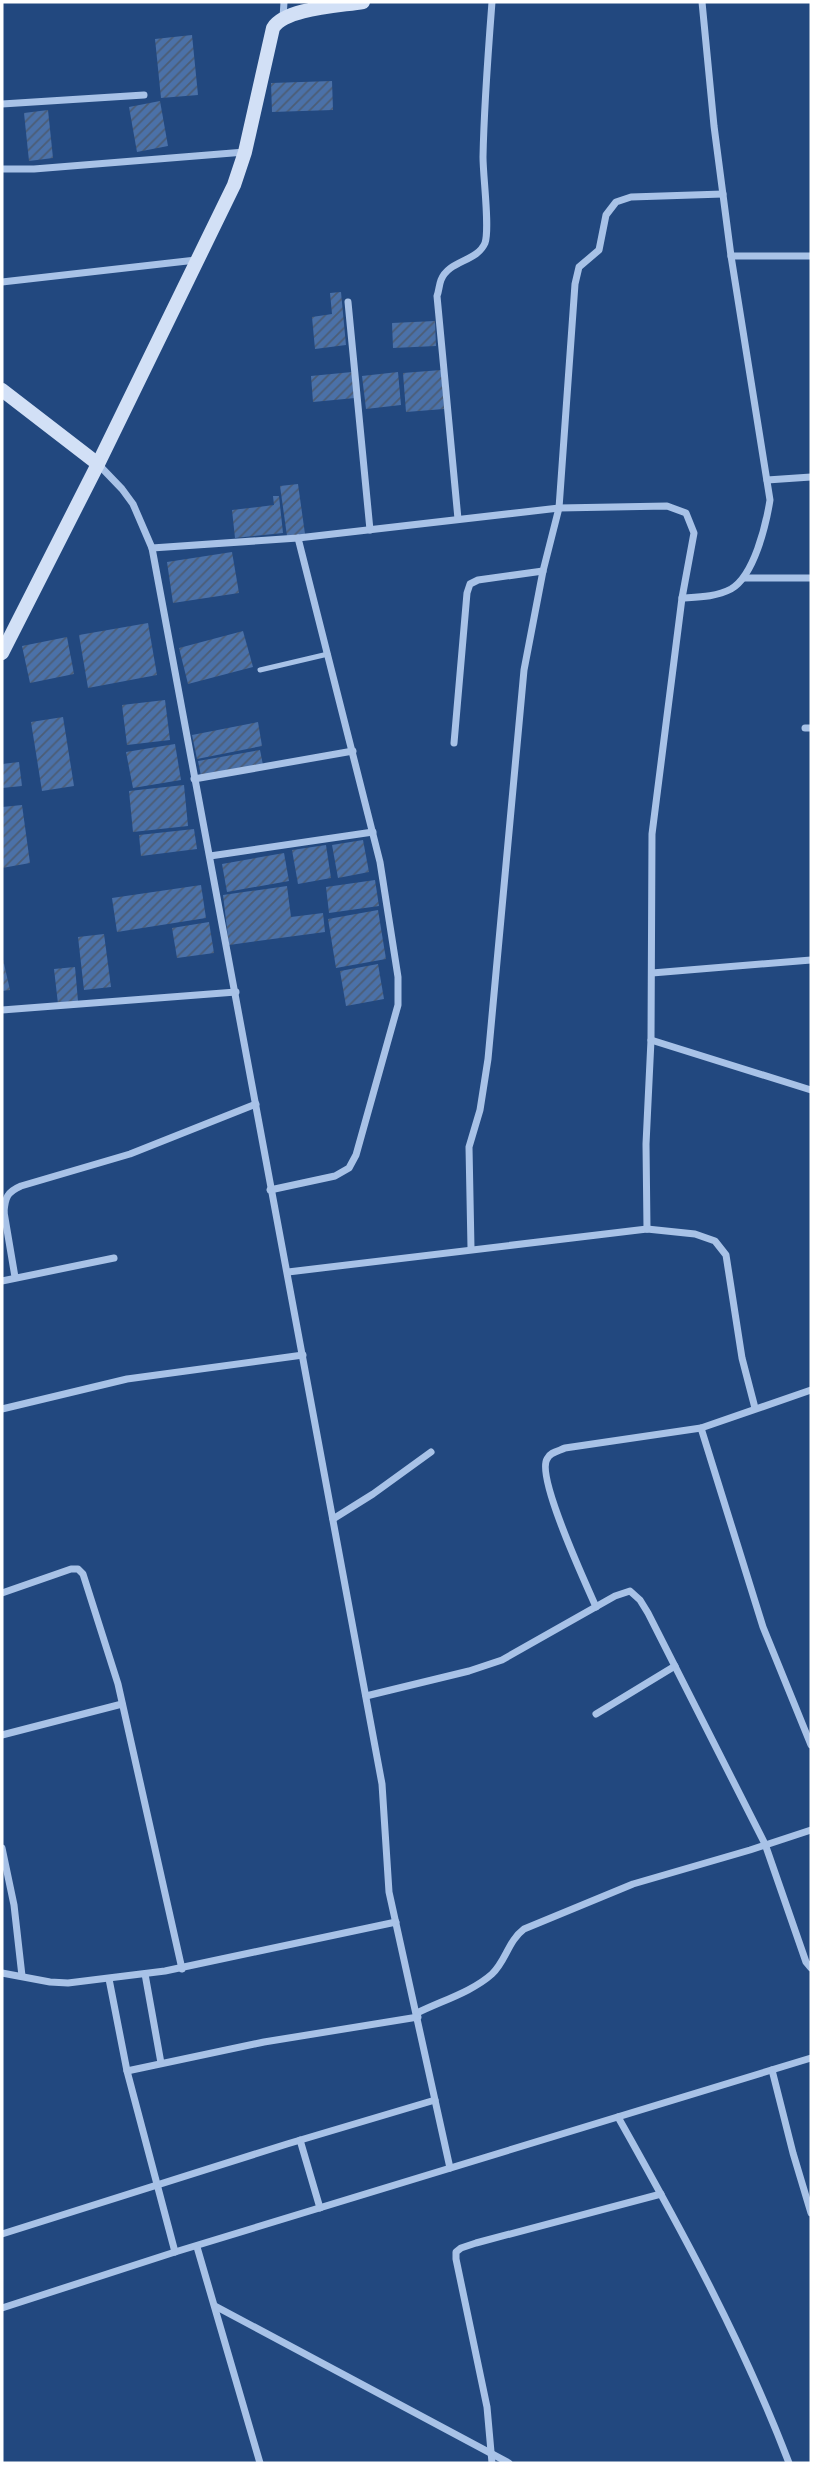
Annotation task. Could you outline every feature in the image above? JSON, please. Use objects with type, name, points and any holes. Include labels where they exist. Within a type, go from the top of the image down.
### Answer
[{"type":"street","points":[[283,18],[284,2]]},
{"type":"street","points":[[2,653],[234,185],[245,152],[273,28],[288,15],[363,2]]},
{"type":"street","points":[[458,519],[438,296],[442,278],[453,266],[476,254],[484,245],[488,231],[483,158],[492,2]]},
{"type":"street","points":[[682,598],[714,595],[731,589],[744,578],[766,524],[770,500],[730,256],[702,2]]},
{"type":"street","points":[[2,104],[144,95]]},
{"type":"street","points":[[2,169],[34,169],[245,152]]},
{"type":"street","points":[[471,1248],[469,1147],[484,1092],[524,670],[543,570],[559,508],[575,284],[579,267],[599,250],[606,215],[616,202],[631,197],[723,194]]},
{"type":"street","points":[[730,256],[811,256]]},
{"type":"street","points":[[2,282],[197,260]]},
{"type":"street","points":[[348,302],[370,530]]},
{"type":"street","points":[[2,390],[98,464],[122,489],[133,504],[152,548],[382,1784],[389,1892],[450,2168]]},
{"type":"street","points":[[767,480],[811,477]]},
{"type":"street","points":[[152,548],[298,538],[559,508],[667,506],[687,513],[694,533],[682,598],[652,834],[647,1228]]},
{"type":"street","points":[[270,1190],[335,1176],[349,1168],[360,1143],[398,1005],[398,977],[380,862],[298,538]]},
{"type":"street","points":[[454,743],[470,584],[478,580],[543,570]]},
{"type":"street","points":[[744,578],[811,578]]},
{"type":"street","points":[[194,779],[353,751]]},
{"type":"street","points":[[210,856],[373,832]]},
{"type":"street","points":[[652,973],[811,960]]},
{"type":"street","points":[[2,1010],[236,992]]},
{"type":"street","points":[[651,1040],[811,1090]]},
{"type":"street","points":[[15,1277],[3,1212],[5,1199],[10,1191],[130,1154],[256,1104]]},
{"type":"street","points":[[288,1272],[647,1228],[695,1234],[715,1241],[726,1255],[742,1358],[755,1408]]},
{"type":"street","points":[[2,1281],[114,1258]]},
{"type":"street","points":[[2,1409],[127,1379],[303,1355]]},
{"type":"street","points":[[596,1607],[554,1504],[544,1466],[547,1459],[565,1448],[701,1428],[811,1390]]},
{"type":"street","points":[[701,1428],[763,1627],[811,1745]]},
{"type":"street","points":[[333,1519],[432,1452]]},
{"type":"street","points":[[2,1593],[71,1569],[78,1569],[83,1574],[122,1704],[181,1969]]},
{"type":"street","points":[[366,1696],[469,1671],[502,1660],[622,1593],[630,1591],[635,1594],[649,1613],[765,1844],[806,1962],[811,1968]]},
{"type":"street","points":[[596,1714],[675,1666]]},
{"type":"street","points":[[2,1735],[122,1704]]},
{"type":"street","points":[[127,2071],[264,2042],[417,2015],[491,1975],[501,1964],[517,1935],[524,1929],[633,1884],[811,1830]]},
{"type":"street","points":[[2,1848],[14,1905],[22,1976]]},
{"type":"street","points":[[2,1973],[50,1982],[109,1979],[181,1969],[396,1922]]},
{"type":"street","points":[[145,1974],[161,2063]]},
{"type":"street","points":[[109,1979],[127,2071],[175,2252]]},
{"type":"street","points":[[2,2308],[175,2252],[811,2058]]},
{"type":"street","points":[[772,2070],[811,2213]]},
{"type":"street","points":[[2,2234],[435,2100]]},
{"type":"street","points":[[618,2116],[721,2305],[789,2463]]},
{"type":"street","points":[[300,2140],[320,2208]]},
{"type":"street","points":[[492,2463],[487,2407],[456,2252],[476,2243],[661,2194]]},
{"type":"street","points":[[197,2247],[260,2463]]},
{"type":"street","points":[[215,2306],[509,2463]]},
{"type":"lane","points":[[260,670],[328,654]]},
{"type":"building","points":[[192,35],[198,95],[161,98],[155,39]]},
{"type":"building","points":[[332,81],[333,110],[272,112],[271,83]]},
{"type":"building","points":[[160,101],[168,146],[137,152],[129,107]]},
{"type":"building","points":[[48,110],[53,158],[29,161],[24,113]]},
{"type":"building","points":[[341,292],[346,345],[315,349],[312,317],[332,314],[330,293]]},
{"type":"building","points":[[435,321],[436,346],[393,348],[392,323]]},
{"type":"building","points":[[441,370],[444,409],[406,412],[403,373]]},
{"type":"building","points":[[352,372],[355,398],[313,402],[311,376]]},
{"type":"building","points":[[398,372],[401,405],[366,409],[362,376]]},
{"type":"building","points":[[298,484],[305,534],[287,536],[280,486]]},
{"type":"building","points":[[273,496],[279,496],[283,533],[235,538],[232,510],[274,505]]},
{"type":"building","points":[[232,552],[239,593],[173,603],[167,562]]},
{"type":"building","points":[[148,623],[157,675],[88,688],[79,635]]},
{"type":"building","points":[[243,631],[253,667],[188,684],[179,648]]},
{"type":"building","points":[[67,637],[74,674],[30,683],[22,646]]},
{"type":"building","points":[[165,700],[170,740],[127,745],[122,705]]},
{"type":"building","points":[[63,717],[74,786],[42,791],[31,722]]},
{"type":"building","points":[[258,722],[262,746],[197,759],[192,735]]},
{"type":"building","points":[[175,744],[181,780],[133,788],[126,752]]},
{"type":"building","points":[[260,750],[263,765],[201,776],[198,761]]},
{"type":"building","points":[[19,762],[22,786],[2,788],[2,764]]},
{"type":"building","points":[[184,785],[188,826],[133,832],[129,791]]},
{"type":"building","points":[[22,805],[30,863],[2,868],[2,807]]},
{"type":"building","points":[[194,829],[197,849],[141,856],[139,835]]},
{"type":"building","points":[[363,840],[369,872],[338,878],[332,845]]},
{"type":"building","points":[[326,845],[331,878],[298,884],[292,850]]},
{"type":"building","points":[[284,853],[289,881],[227,892],[222,864]]},
{"type":"building","points":[[375,880],[379,906],[329,913],[326,887]]},
{"type":"building","points":[[201,885],[206,918],[117,932],[112,898]]},
{"type":"building","points":[[287,886],[291,917],[323,913],[325,932],[229,945],[223,895]]},
{"type":"building","points":[[378,910],[386,959],[336,968],[328,919]]},
{"type":"building","points":[[209,922],[214,953],[177,958],[172,928]]},
{"type":"building","points":[[104,934],[111,987],[84,990],[78,937]]},
{"type":"building","points":[[2,955],[10,990],[2,991]]},
{"type":"building","points":[[378,964],[384,999],[346,1006],[340,971]]},
{"type":"building","points":[[75,967],[78,1001],[58,1004],[54,969]]}]
